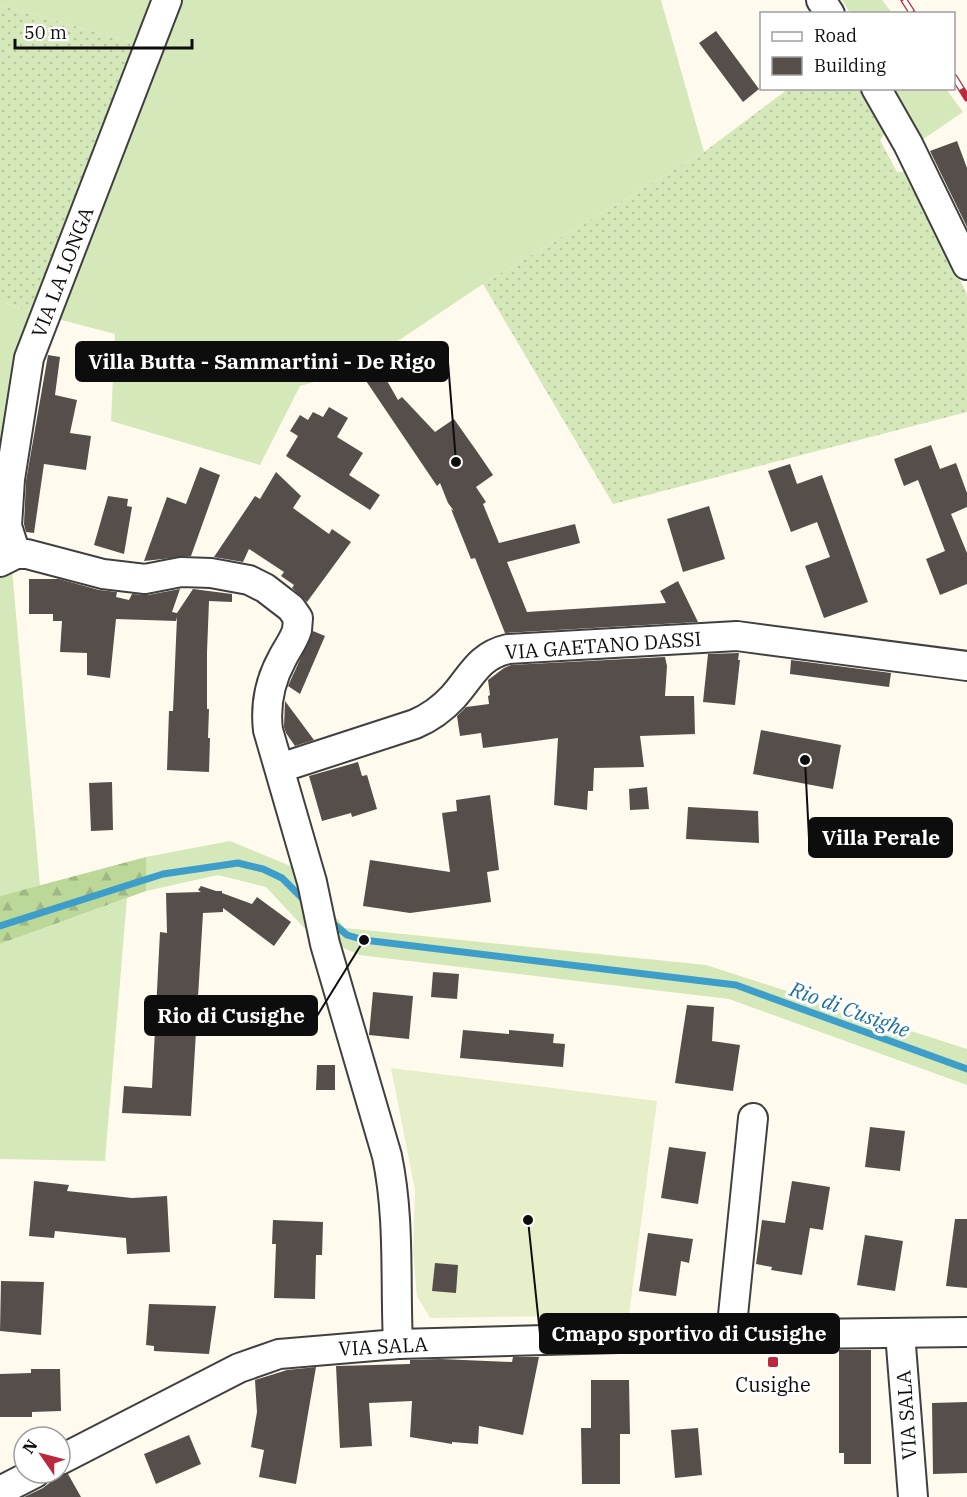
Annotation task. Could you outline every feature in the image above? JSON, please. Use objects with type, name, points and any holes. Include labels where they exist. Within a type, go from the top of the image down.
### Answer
[{"type":"street","name":"VIA LA LONGA","points":[[8,558],[7,526],[10,479],[29,358],[167,0]]},
{"type":"street","points":[[877,90],[908,144],[967,265]]},
{"type":"street","points":[[8,558],[27,554],[103,574],[145,579],[181,572],[227,575],[257,584],[291,608],[298,618],[297,630],[276,672],[267,707],[268,729],[312,882],[325,944],[387,1156],[393,1185],[397,1234],[398,1344]]},
{"type":"street","name":"VIA GAETANO DASSI","points":[[280,768],[428,718],[453,697],[484,660],[490,655],[508,650],[737,636],[967,666]]},
{"type":"street","points":[[730,1335],[753,1118]]},
{"type":"street","name":"VIA SALA","points":[[72,1454],[259,1359],[279,1354],[398,1344],[730,1335],[967,1332]]},
{"type":"street","name":"VIA SALA","points":[[900,1333],[913,1497]]},
{"type":"green space","points":[[0,0],[661,0],[704,152],[483,284],[353,371],[300,386],[260,465],[111,421],[115,334],[31,312],[134,43],[0,5]]},
{"type":"green space","points":[[842,0],[882,0],[891,12],[849,12]]},
{"type":"green space","points":[[0,5],[134,43],[31,312],[0,301]]},
{"type":"green space","points":[[787,90],[860,90],[885,133],[880,140],[897,172],[906,172],[967,294],[967,412],[613,504],[483,284],[704,152]]},
{"type":"green space","points":[[895,90],[947,90],[963,112],[922,140]]},
{"type":"green space","points":[[0,301],[31,312],[0,523]]},
{"type":"green space","points":[[0,553],[12,569],[40,886],[0,896]]},
{"type":"green space","points":[[230,841],[293,867],[345,928],[706,965],[967,1049],[967,1085],[729,999],[359,955],[308,932],[266,887],[218,875],[146,891],[146,857]]},
{"type":"green space","points":[[146,857],[146,891],[0,944],[0,896]]},
{"type":"green space","points":[[127,898],[105,1161],[0,1159],[0,944]]},
{"type":"green space","points":[[391,1068],[657,1101],[629,1315],[430,1318],[417,1296],[413,1251],[415,1190]]},
{"type":"building","points":[[716,31],[759,89],[743,102],[699,43]]},
{"type":"building","points":[[957,141],[967,168],[967,227],[930,151]]},
{"type":"building","points":[[48,355],[60,357],[55,395],[77,400],[70,433],[91,436],[86,470],[44,464],[34,533],[26,532],[24,524],[26,481]]},
{"type":"building","points":[[378,365],[398,400],[402,397],[435,432],[454,419],[493,475],[476,487],[486,502],[483,504],[499,543],[575,524],[580,543],[507,562],[527,612],[666,603],[660,591],[678,581],[698,622],[505,633],[475,558],[471,559],[451,509],[454,511],[440,483],[437,486],[362,375]]},
{"type":"building","points":[[329,407],[348,418],[337,437],[363,453],[349,475],[380,495],[370,510],[286,456],[298,436],[290,431],[300,415],[308,420],[313,412],[323,417]]},
{"type":"building","points":[[931,445],[940,469],[956,463],[967,493],[967,507],[951,514],[967,553],[967,584],[940,595],[926,559],[945,551],[918,480],[904,486],[894,459]]},
{"type":"building","points":[[790,464],[797,484],[822,475],[868,602],[824,618],[805,566],[830,557],[817,522],[791,532],[768,471]]},
{"type":"building","points":[[200,467],[220,475],[191,556],[144,561],[167,497],[186,504]]},
{"type":"building","points":[[276,472],[301,496],[293,508],[329,534],[332,529],[351,542],[307,602],[292,588],[294,585],[281,576],[284,572],[249,549],[243,562],[214,557],[255,496],[260,499]]},
{"type":"building","points":[[108,496],[128,499],[127,506],[132,507],[124,554],[94,545]]},
{"type":"building","points":[[709,506],[725,559],[683,572],[667,519]]},
{"type":"building","points":[[29,579],[59,579],[99,590],[117,592],[116,597],[129,600],[132,594],[148,595],[180,589],[172,612],[177,613],[193,589],[232,594],[232,602],[209,601],[207,709],[209,709],[208,738],[210,738],[209,772],[167,770],[169,711],[173,711],[177,617],[176,621],[116,619],[110,678],[87,675],[87,653],[60,652],[62,621],[53,621],[53,614],[29,614]]},
{"type":"building","points":[[313,631],[325,636],[300,694],[288,686]]},
{"type":"building","points":[[739,653],[735,705],[703,702],[708,654]]},
{"type":"building","points":[[665,657],[667,666],[665,696],[694,696],[695,734],[640,736],[644,767],[594,768],[593,791],[588,791],[587,810],[554,805],[558,738],[483,748],[481,733],[460,736],[457,716],[466,707],[489,704],[488,680],[511,665]]},
{"type":"building","points":[[791,660],[891,673],[889,687],[790,674]]},
{"type":"building","points":[[285,701],[314,740],[295,746],[284,727]]},
{"type":"building","points":[[761,730],[841,745],[833,789],[753,774]]},
{"type":"building","points":[[358,762],[362,776],[367,775],[377,809],[352,817],[351,813],[322,821],[309,776]]},
{"type":"building","points":[[112,782],[113,830],[91,831],[89,783]]},
{"type":"building","points":[[647,787],[649,809],[630,810],[629,789]]},
{"type":"building","points":[[490,795],[499,870],[487,872],[491,902],[410,913],[363,906],[370,860],[450,872],[442,813],[457,811],[456,800]]},
{"type":"building","points":[[688,807],[758,811],[759,843],[686,839]]},
{"type":"building","points":[[201,886],[222,891],[222,893],[252,904],[257,897],[291,922],[274,946],[223,908],[223,912],[203,913],[191,1116],[122,1113],[124,1086],[152,1088],[160,932],[167,933],[166,893],[201,892],[198,890]]},
{"type":"building","points":[[433,972],[459,974],[457,999],[431,997]]},
{"type":"building","points":[[373,992],[413,996],[409,1039],[369,1035]]},
{"type":"building","points":[[687,1005],[714,1007],[712,1041],[740,1045],[733,1091],[675,1083]]},
{"type":"building","points":[[463,1030],[509,1034],[509,1030],[554,1034],[553,1043],[565,1044],[563,1067],[460,1058]]},
{"type":"building","points":[[317,1065],[335,1065],[335,1090],[316,1090]]},
{"type":"building","points":[[870,1127],[905,1131],[900,1171],[865,1167]]},
{"type":"building","points":[[669,1147],[706,1152],[698,1204],[661,1198]]},
{"type":"building","points":[[34,1181],[69,1185],[67,1191],[132,1198],[167,1196],[170,1252],[127,1254],[126,1238],[55,1231],[54,1238],[29,1236]]},
{"type":"building","points":[[792,1181],[830,1187],[823,1230],[810,1228],[802,1275],[771,1270],[772,1267],[756,1264],[762,1220],[785,1223]]},
{"type":"building","points":[[955,1219],[967,1219],[967,1288],[946,1286]]},
{"type":"building","points":[[273,1220],[323,1222],[322,1255],[316,1255],[315,1299],[274,1298],[276,1244],[272,1244]]},
{"type":"building","points":[[648,1233],[693,1239],[689,1263],[681,1261],[676,1296],[639,1291]]},
{"type":"building","points":[[865,1235],[903,1241],[895,1291],[857,1285]]},
{"type":"building","points":[[435,1263],[458,1265],[456,1293],[432,1291]]},
{"type":"building","points":[[1,1281],[44,1282],[41,1335],[0,1331]]},
{"type":"building","points":[[149,1304],[216,1306],[209,1354],[154,1351],[154,1346],[146,1345]]},
{"type":"building","points":[[839,1350],[871,1350],[871,1464],[844,1464],[844,1453],[839,1453]]},
{"type":"building","points":[[513,1357],[539,1357],[523,1435],[479,1426],[478,1444],[452,1442],[452,1444],[410,1437],[412,1401],[369,1403],[372,1446],[340,1448],[336,1366],[410,1364],[410,1360],[440,1359],[512,1362]]},
{"type":"building","points":[[316,1367],[296,1484],[259,1477],[264,1450],[251,1447],[257,1412],[255,1380],[287,1370]]},
{"type":"building","points":[[31,1369],[60,1369],[61,1411],[32,1412],[32,1417],[0,1417],[0,1374],[31,1373]]},
{"type":"building","points":[[591,1380],[629,1380],[630,1434],[620,1434],[620,1484],[582,1484],[581,1428],[591,1428]]},
{"type":"building","points":[[967,1402],[967,1473],[933,1474],[932,1403]]},
{"type":"building","points":[[698,1428],[702,1475],[675,1478],[671,1430]]},
{"type":"building","points":[[189,1435],[201,1464],[156,1484],[144,1454]]},
{"type":"building","points":[[72,1481],[81,1497],[24,1497],[47,1485],[72,1485]]},
{"type":"waterway","name":"Rio di Cusighe","points":[[0,926],[163,874],[238,863],[263,869],[282,878],[306,902]]},
{"type":"waterway","name":"Rio di Cusighe","points":[[329,920],[347,935],[364,940],[736,985],[967,1069]]},
{"type":"railway","points":[[904,0],[912,12]]},
{"type":"railway","points":[[955,79],[967,98]]},
{"type":"place","name":"Villa Butta - Sammartini - De Rigo","points":[[456,462]]},
{"type":"place","name":"Villa Perale","points":[[805,760]]},
{"type":"place","name":"Rio di Cusighe","points":[[364,940]]},
{"type":"place","name":"Cmapo sportivo di Cusighe","points":[[528,1220]]},
{"type":"place","name":"Cusighe","points":[[773,1362]]}]
